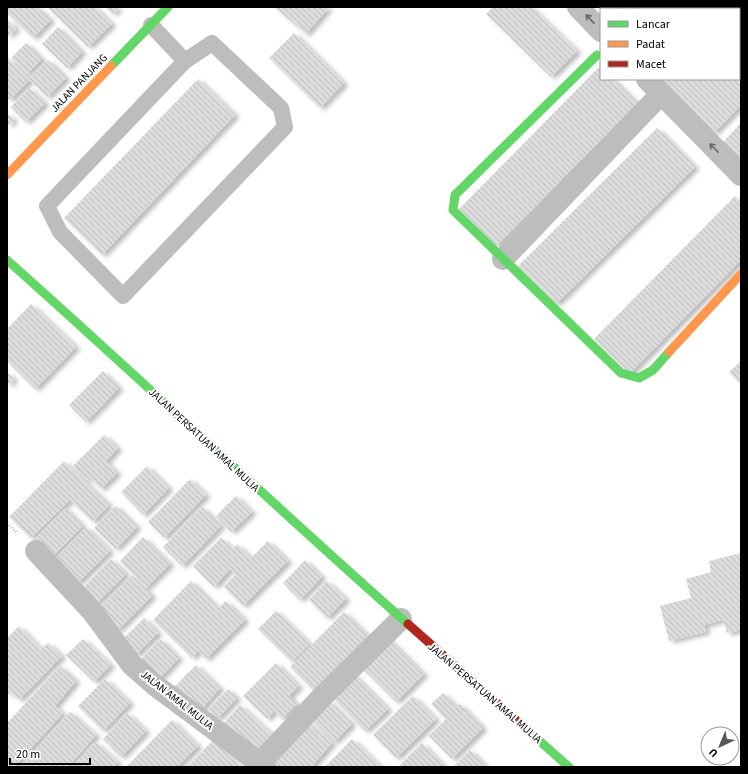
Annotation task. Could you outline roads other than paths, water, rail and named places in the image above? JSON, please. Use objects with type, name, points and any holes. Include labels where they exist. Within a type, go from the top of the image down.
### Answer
[{"type":"street","name":"JALAN PANJANG","points":[[7,175],[168,7]]},
{"type":"street","points":[[578,7],[600,30]]},
{"type":"street","points":[[597,55],[454,195],[453,210],[621,373],[639,378],[653,370],[741,274]]},
{"type":"street","points":[[503,259],[654,86],[741,175]]},
{"type":"street","name":"JALAN PERSATUAN AMAL MULIA","points":[[7,260],[90,334],[401,619],[569,767]]},
{"type":"street","name":"JALAN AMAL MULIA","points":[[36,551],[92,611],[132,665],[162,691],[263,765]]},
{"type":"street","points":[[263,765],[321,698],[401,619]]},
{"type":"lane","points":[[150,25],[185,61]]},
{"type":"lane","points":[[212,44],[281,108],[285,128],[124,296],[60,232],[47,206],[185,61],[212,44]]}]
